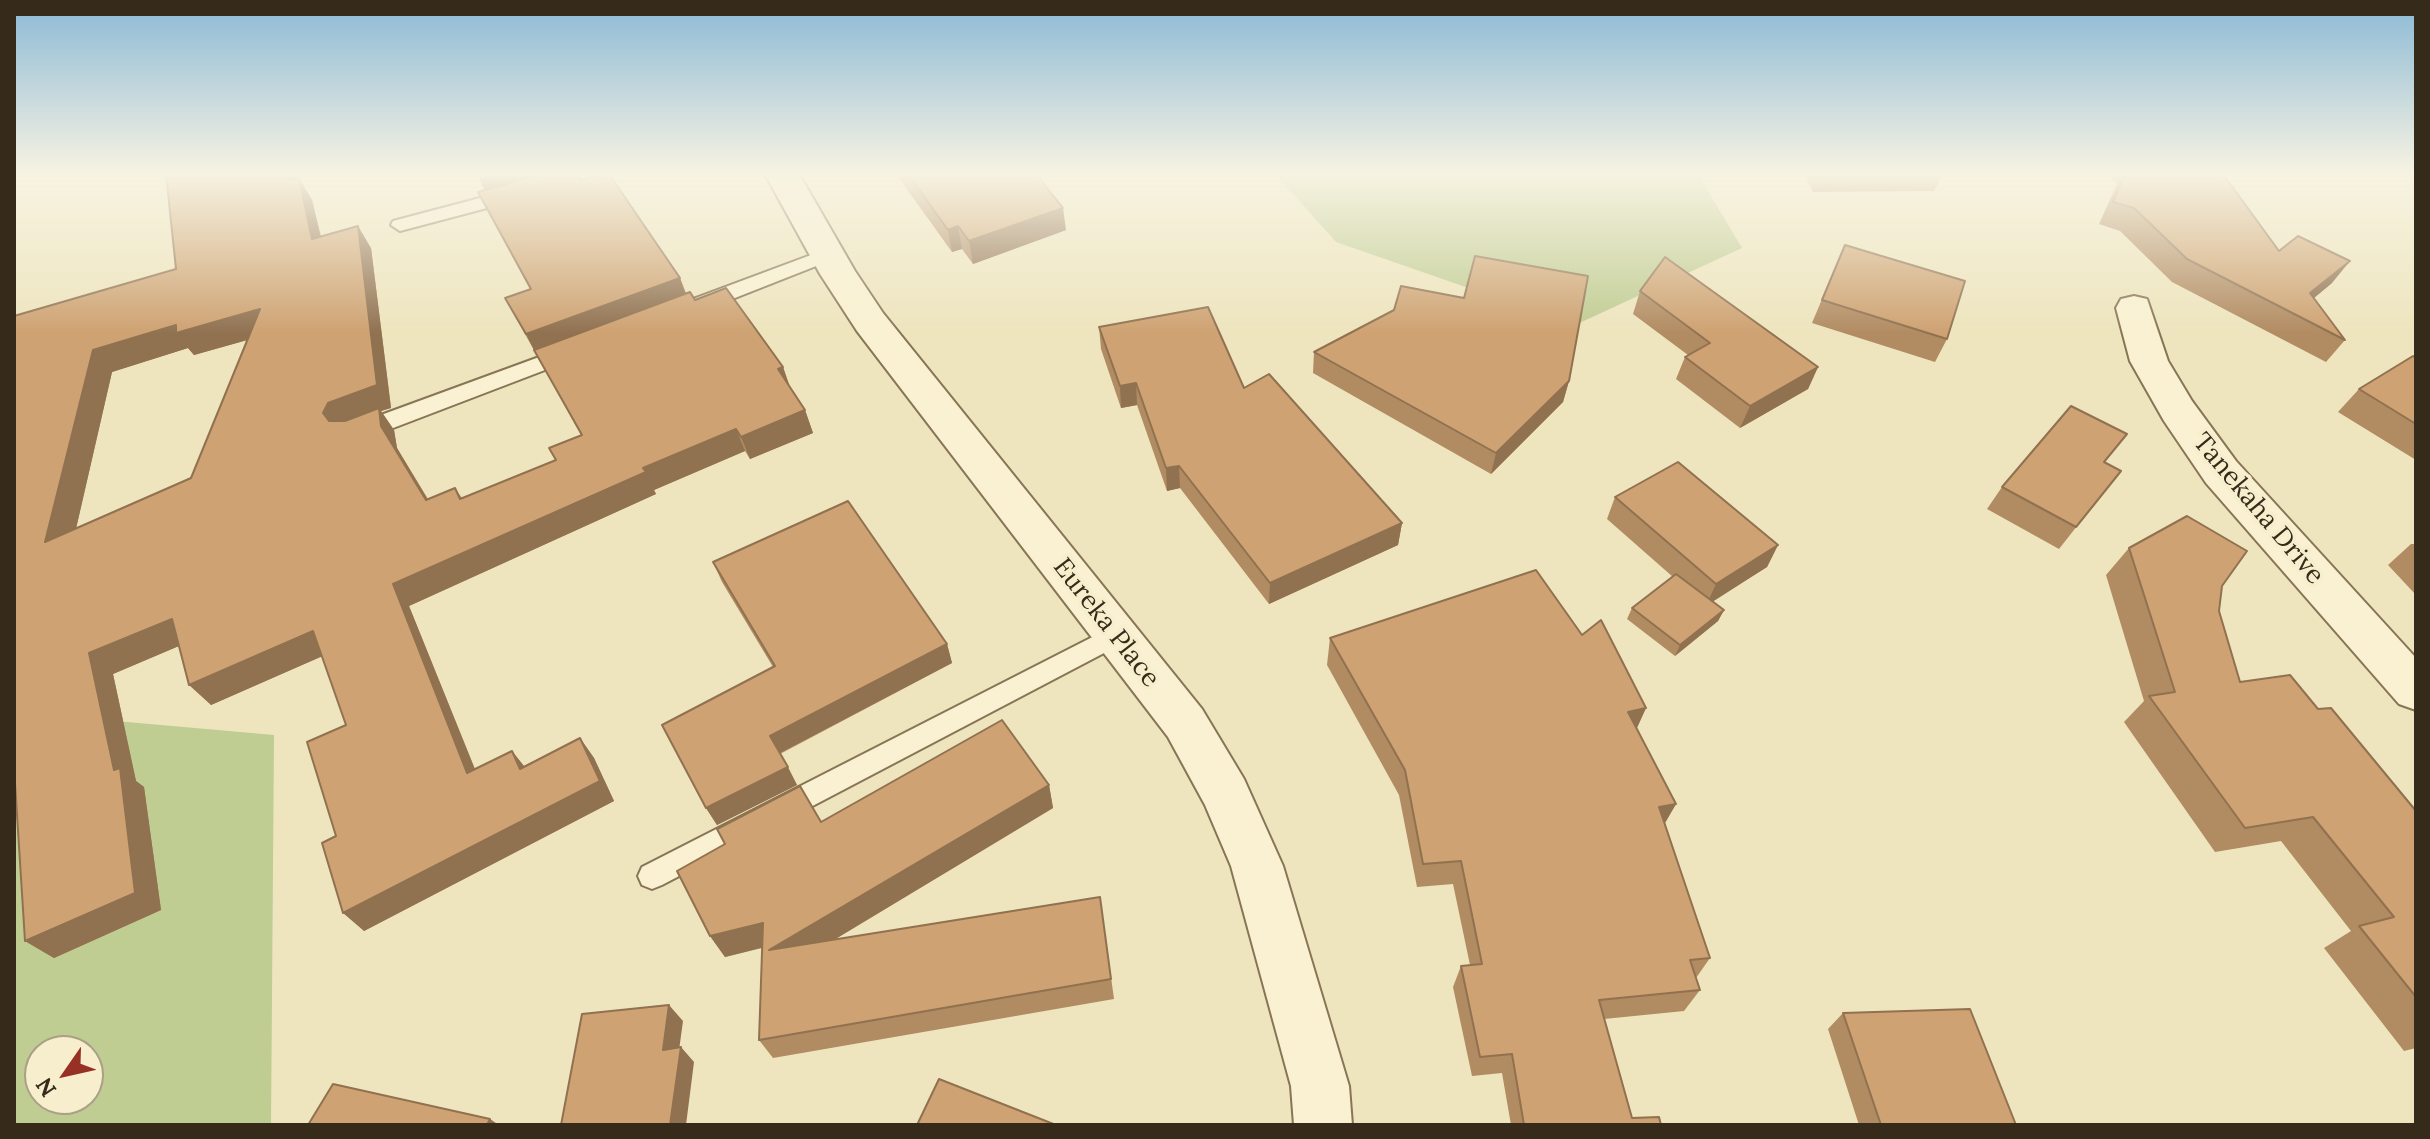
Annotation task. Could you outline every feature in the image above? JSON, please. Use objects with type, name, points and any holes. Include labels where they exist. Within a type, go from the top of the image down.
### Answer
[{"type":"street","name":"Eureka Place","points":[[812,227],[870,322],[1185,723],[1226,795],[1257,866],[1320,1086],[1323,1125]]},
{"type":"street","name":"Tanekaha Drive","points":[[2134,308],[2149,361],[2178,411],[2221,472],[2416,690]]},
{"type":"lane","points":[[675,313],[827,255]]},
{"type":"lane","points":[[353,434],[587,347]]},
{"type":"lane","points":[[652,876],[1116,635]]},
{"type":"green space","points":[[1323,227],[1730,227],[1742,248],[1575,325],[1336,242]]},
{"type":"green space","points":[[14,712],[274,735],[271,1125],[14,1125]]},
{"type":"building","points":[[172,227],[309,227],[312,239],[358,227],[377,385],[328,403],[323,413],[329,421],[345,421],[379,408],[381,426],[426,500],[455,488],[460,499],[556,460],[549,448],[582,435],[534,350],[690,292],[695,300],[726,288],[783,367],[778,369],[805,410],[741,437],[736,429],[643,468],[646,472],[393,584],[467,773],[512,751],[520,769],[580,738],[600,781],[343,913],[322,843],[336,836],[307,742],[346,725],[313,631],[189,685],[172,619],[89,653],[114,770],[120,768],[135,893],[25,941],[14,767],[14,316],[176,269]],"holes":[[[260,309],[191,478],[45,542],[93,350],[176,325],[176,333]]]},
{"type":"building","points":[[497,227],[645,227],[680,278],[526,334],[505,298],[531,289]]},
{"type":"building","points":[[959,227],[1008,227],[969,241]]},
{"type":"building","points":[[2154,227],[2262,227],[2279,251],[2298,236],[2350,261],[2310,293],[2345,340],[2187,259]]},
{"type":"building","points":[[1845,245],[1965,281],[1947,339],[1822,300]]},
{"type":"building","points":[[1475,256],[1588,276],[1569,381],[1496,453],[1314,352],[1394,310],[1401,286],[1464,298]]},
{"type":"building","points":[[1665,257],[1818,367],[1750,406],[1685,357],[1710,343],[1640,291]]},
{"type":"building","points":[[1208,307],[1244,388],[1269,374],[1402,523],[1270,583],[1179,466],[1166,468],[1136,383],[1120,386],[1099,327]]},
{"type":"building","points":[[2413,356],[2416,358],[2416,424],[2359,389]]},
{"type":"building","points":[[2071,406],[2127,434],[2104,462],[2121,471],[2076,527],[2002,487]]},
{"type":"building","points":[[1678,462],[1778,545],[1716,584],[1615,497]]},
{"type":"building","points":[[848,501],[947,644],[770,736],[788,767],[706,808],[662,725],[775,666],[713,562]]},
{"type":"building","points":[[2187,516],[2247,551],[2222,586],[2219,611],[2240,682],[2290,675],[2318,709],[2331,708],[2416,811],[2416,997],[2359,926],[2394,917],[2313,817],[2245,828],[2149,696],[2175,692],[2129,548]]},
{"type":"building","points":[[1536,570],[1582,635],[1601,620],[1646,708],[1628,712],[1676,804],[1659,807],[1710,958],[1690,960],[1700,990],[1599,1000],[1632,1118],[1659,1117],[1661,1125],[1524,1125],[1512,1054],[1480,1057],[1461,966],[1482,964],[1461,861],[1423,864],[1405,770],[1330,638]]},
{"type":"building","points":[[1676,574],[1724,610],[1680,645],[1632,608]]},
{"type":"building","points":[[1002,720],[1049,785],[769,950],[1100,897],[1111,979],[759,1040],[763,923],[710,936],[677,871],[725,844],[717,829],[800,786],[821,822]]},
{"type":"building","points":[[669,1005],[663,1050],[681,1047],[670,1125],[561,1125],[582,1014]]},
{"type":"building","points":[[1970,1009],[2016,1125],[1881,1125],[1843,1013]]},
{"type":"building","points":[[939,1079],[1056,1125],[917,1125]]},
{"type":"building","points":[[333,1084],[490,1119],[487,1125],[308,1125]]}]
